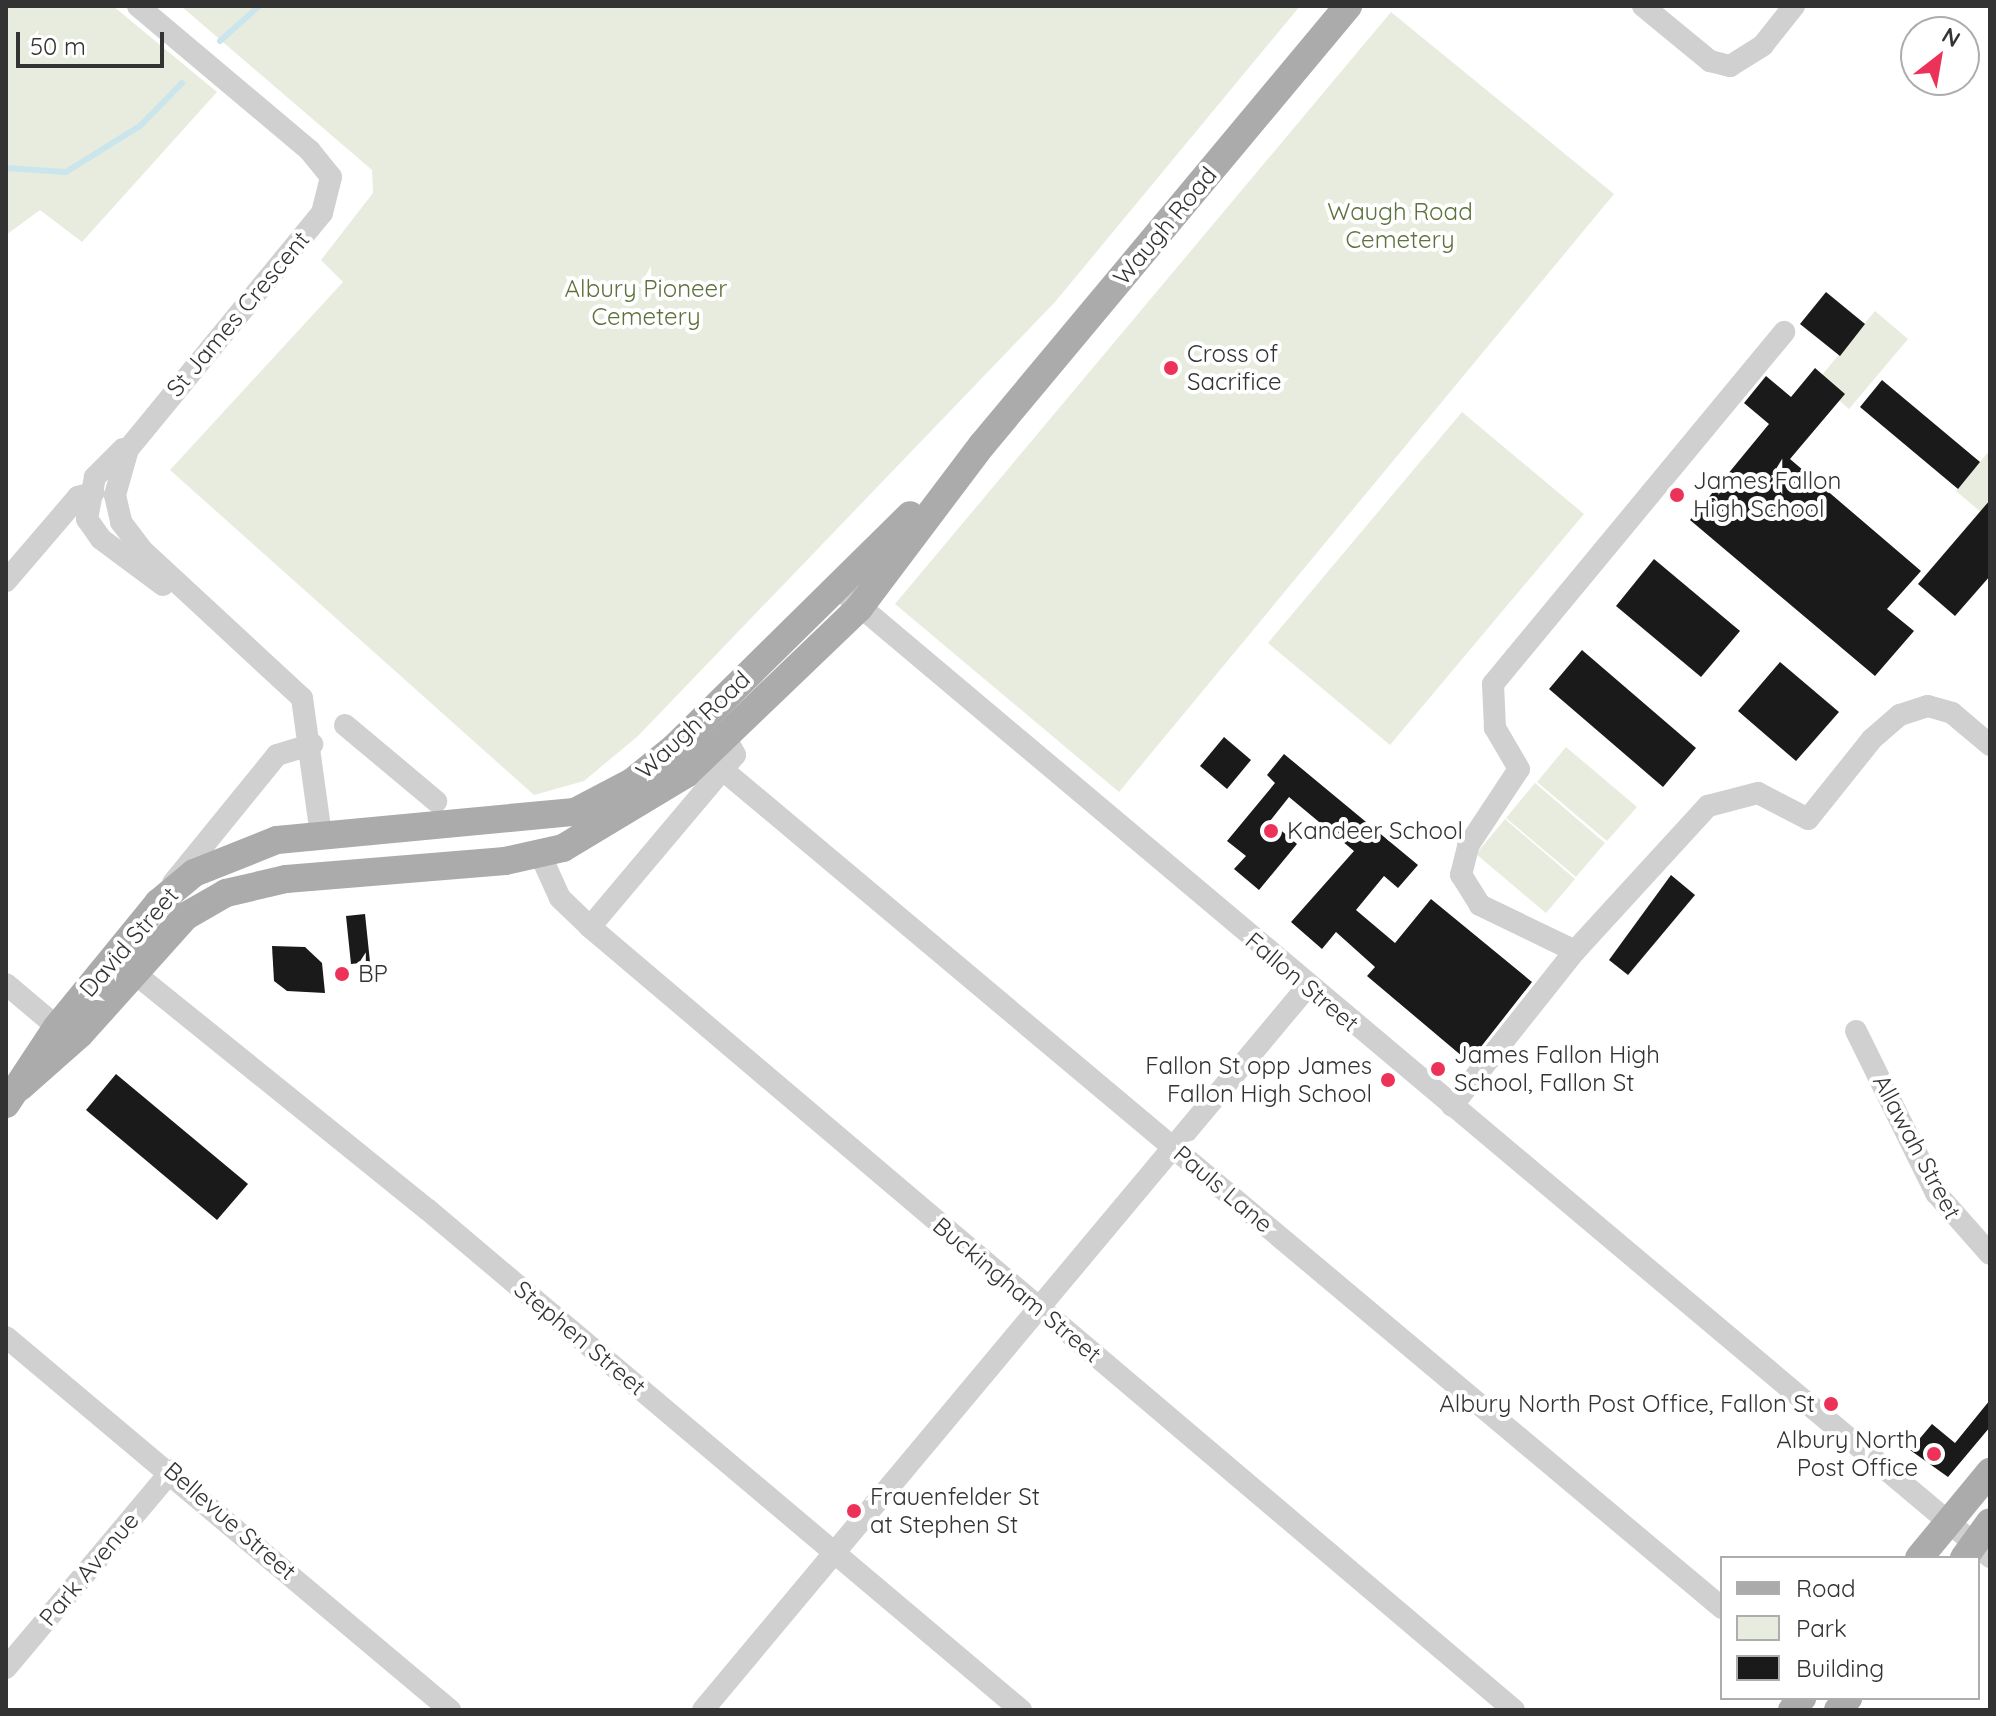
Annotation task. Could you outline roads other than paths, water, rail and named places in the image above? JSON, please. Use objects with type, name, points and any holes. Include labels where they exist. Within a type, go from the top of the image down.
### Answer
[{"type":"main road","name":"Waugh Road","points":[[326,875],[540,854],[632,813],[726,738],[859,608],[982,445],[1348,6]]},
{"type":"main road","name":"Waugh Road","points":[[321,835],[575,812],[632,782],[675,747],[982,445]]},
{"type":"main road","points":[[321,835],[326,875]]},
{"type":"main road","name":"David Street","points":[[13,1095],[57,1027],[158,903],[226,854],[321,835]]},
{"type":"main road","name":"David Street","points":[[13,1095],[80,1034],[133,972],[204,904],[252,885],[326,875]]},
{"type":"main road","points":[[1921,1556],[1990,1472]]},
{"type":"main road","points":[[1976,1553],[1990,1522]]},
{"type":"street","name":"St James Crescent","points":[[6,581],[136,438],[322,213],[332,187],[310,151],[138,6]]},
{"type":"street","points":[[1643,6],[1710,61],[1730,66],[1763,45],[1794,6]]},
{"type":"street","points":[[1575,951],[1480,905],[1461,875],[1461,858],[1519,769],[1495,728],[1493,684],[1784,332]]},
{"type":"street","name":"St James Crescent","points":[[115,495],[119,468],[136,438]]},
{"type":"street","points":[[215,620],[94,532],[88,493],[115,495],[132,539],[215,620],[297,691],[311,741],[321,835]]},
{"type":"street","name":"Fallon Street","points":[[837,587],[1307,987],[1947,1524],[1976,1553]]},
{"type":"street","points":[[1452,1106],[1575,951],[1708,806],[1758,793],[1808,819],[1900,715],[1928,706],[1952,713],[1982,738]]},
{"type":"street","points":[[158,903],[277,755],[311,741],[351,730],[436,801]]},
{"type":"street","name":"Waugh Road","points":[[723,770],[735,755],[726,738]]},
{"type":"street","points":[[590,927],[723,770]]},
{"type":"street","name":"Pauls Lane","points":[[723,770],[1720,1606]]},
{"type":"street","name":"Buckingham Street","points":[[540,854],[560,898],[590,927],[1514,1710]]},
{"type":"street","name":"Stephen Street","points":[[133,972],[836,1553],[1021,1710]]},
{"type":"street","points":[[6,984],[57,1027]]},
{"type":"street","points":[[703,1710],[1307,987]]},
{"type":"street","name":"Allawah Street","points":[[1856,1031],[1936,1193],[1990,1254]]},
{"type":"street","name":"Bellevue Street","points":[[6,1337],[172,1470],[450,1710]]},
{"type":"street","name":"Park Avenue","points":[[6,1668],[172,1470]]},
{"type":"waterway","points":[[220,41],[259,6]]},
{"type":"waterway","points":[[6,168],[66,172],[140,126],[182,83]]},
{"type":"place","name":"Cross of Sacrifice","points":[[1171,368]]},
{"type":"place","name":"James Fallon High School","points":[[1677,495]]},
{"type":"place","name":"Kandeer School","points":[[1271,831]]},
{"type":"place","name":"BP","points":[[342,974]]},
{"type":"place","name":"James Fallon High School, Fallon St","points":[[1438,1069]]},
{"type":"place","name":"Fallon St opp James Fallon High School","points":[[1388,1080]]},
{"type":"place","name":"Albury North Post Office, Fallon St","points":[[1831,1404]]},
{"type":"place","name":"Albury North Post Office","points":[[1934,1454]]},
{"type":"place","name":"Frauenfelder St at Stephen St","points":[[854,1511]]},
{"type":"park label","name":"Waugh Road Cemetery","points":[[1400,226]]},
{"type":"park label","name":"Albury Pioneer Cemetery","points":[[646,303]]}]
